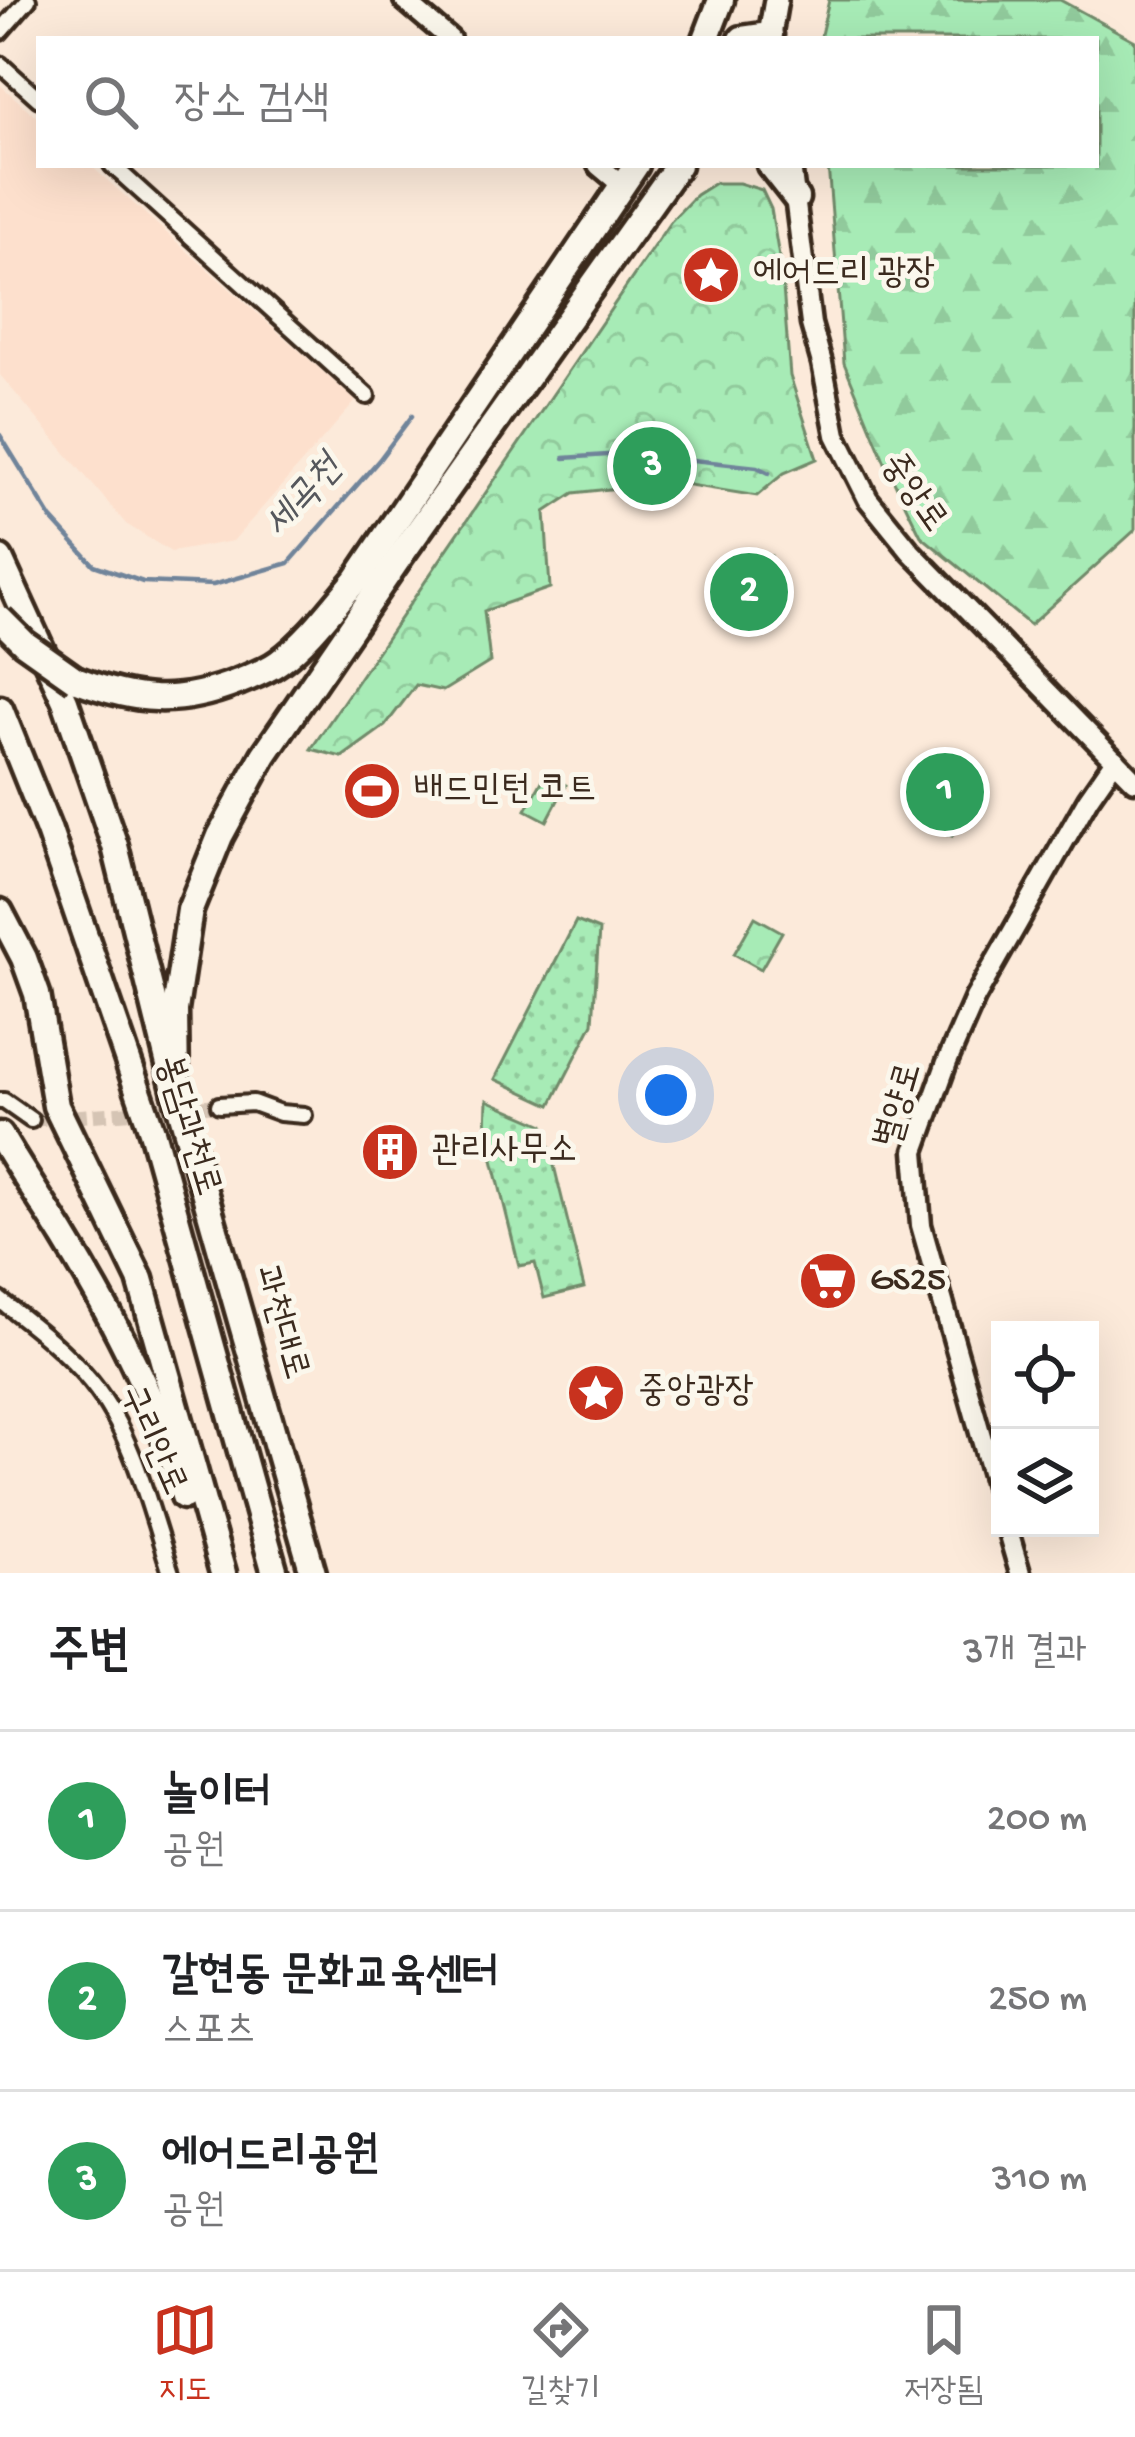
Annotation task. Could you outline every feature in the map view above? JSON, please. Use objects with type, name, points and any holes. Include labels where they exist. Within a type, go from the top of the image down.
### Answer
[{"type":"highway","points":[[707,36],[722,0]]},
{"type":"highway","points":[[176,1093],[175,1010],[190,910],[220,836],[264,755],[338,646],[677,168]]},
{"type":"highway","points":[[772,168],[796,198]]},
{"type":"highway","points":[[0,619],[24,644],[75,679],[136,696],[180,700],[220,689],[278,662],[310,634],[356,580],[629,176]]},
{"type":"highway","points":[[0,559],[64,701],[115,846],[176,1093]]},
{"type":"highway","name":"봉담과천로","points":[[0,709],[49,831],[152,1131],[275,1573]]},
{"type":"highway","points":[[0,912],[38,994],[56,1106],[140,1279],[223,1573]]},
{"type":"highway","name":"과천대로","points":[[176,1093],[317,1573]]},
{"type":"highway","points":[[2,1138],[87,1276],[134,1366],[174,1460],[206,1573]]},
{"type":"main road","points":[[769,36],[771,0]]},
{"type":"street","points":[[0,32],[28,0]]},
{"type":"street","points":[[404,0],[446,36]]},
{"type":"street","points":[[770,36],[790,0]]},
{"type":"street","points":[[0,64],[36,96]]},
{"type":"street","points":[[115,168],[367,396]]},
{"type":"street","name":"중앙로","points":[[791,168],[811,324],[836,435],[868,499],[910,552],[1135,781]]},
{"type":"street","name":"별양로","points":[[991,1472],[920,1225],[915,1151],[975,998],[1115,760]]},
{"type":"street","points":[[0,1101],[31,1120]]},
{"type":"street","points":[[219,1105],[254,1102],[280,1113],[304,1115]]},
{"type":"street","name":"구리안로","points":[[0,1300],[57,1346],[93,1384],[120,1428],[171,1573]]},
{"type":"street","points":[[1010,1537],[1021,1573]]},
{"type":"shaded area","points":[[0,85],[36,116],[36,168],[93,168],[356,401],[233,541],[171,552],[126,524],[0,375]]},
{"type":"green space","points":[[829,0],[1060,0],[1135,41],[1135,530],[1030,625],[921,536],[886,465],[844,363],[828,168],[1099,168],[1099,36],[821,36]]},
{"type":"green space","points":[[715,183],[762,190],[771,209],[790,376],[817,459],[784,473],[757,496],[671,482],[574,493],[545,512],[550,588],[484,611],[490,662],[443,691],[416,685],[385,726],[342,757],[311,749],[671,221]]},
{"type":"green space","points":[[752,555],[771,556],[780,620],[753,626],[747,598],[728,618],[716,618],[722,591]]},
{"type":"green space","points":[[937,749],[983,770],[952,836],[906,815]]},
{"type":"green space","points":[[546,774],[566,785],[547,821],[526,810]]},
{"type":"green space","points":[[755,917],[782,932],[761,969],[734,954]]},
{"type":"green space","points":[[576,921],[599,930],[593,1023],[551,1105],[495,1079]]},
{"type":"green space","points":[[487,1100],[544,1125],[584,1288],[544,1298],[535,1263],[519,1266],[486,1131]]},
{"type":"waterway","name":"세곡천","points":[[0,435],[51,518],[94,565],[143,582],[213,585],[289,563],[412,416]]},
{"type":"waterway","name":"세곡천","points":[[564,458],[636,453],[651,460],[757,467],[769,473]]},
{"type":"tunnel","points":[[31,1120],[219,1105]]},
{"type":"place","name":"에어드리 광장","points":[[711,275]]},
{"type":"place","name":"에어드리공원","points":[[652,466]]},
{"type":"place","name":"갈현동 문화교육센터","points":[[749,592]]},
{"type":"place","name":"배드민턴 코트","points":[[372,791]]},
{"type":"place","name":"놀이터","points":[[945,792]]},
{"type":"place","name":"관리사무소","points":[[390,1152]]},
{"type":"place","name":"GS25","points":[[828,1281]]},
{"type":"place","name":"중앙광장","points":[[596,1393]]}]
